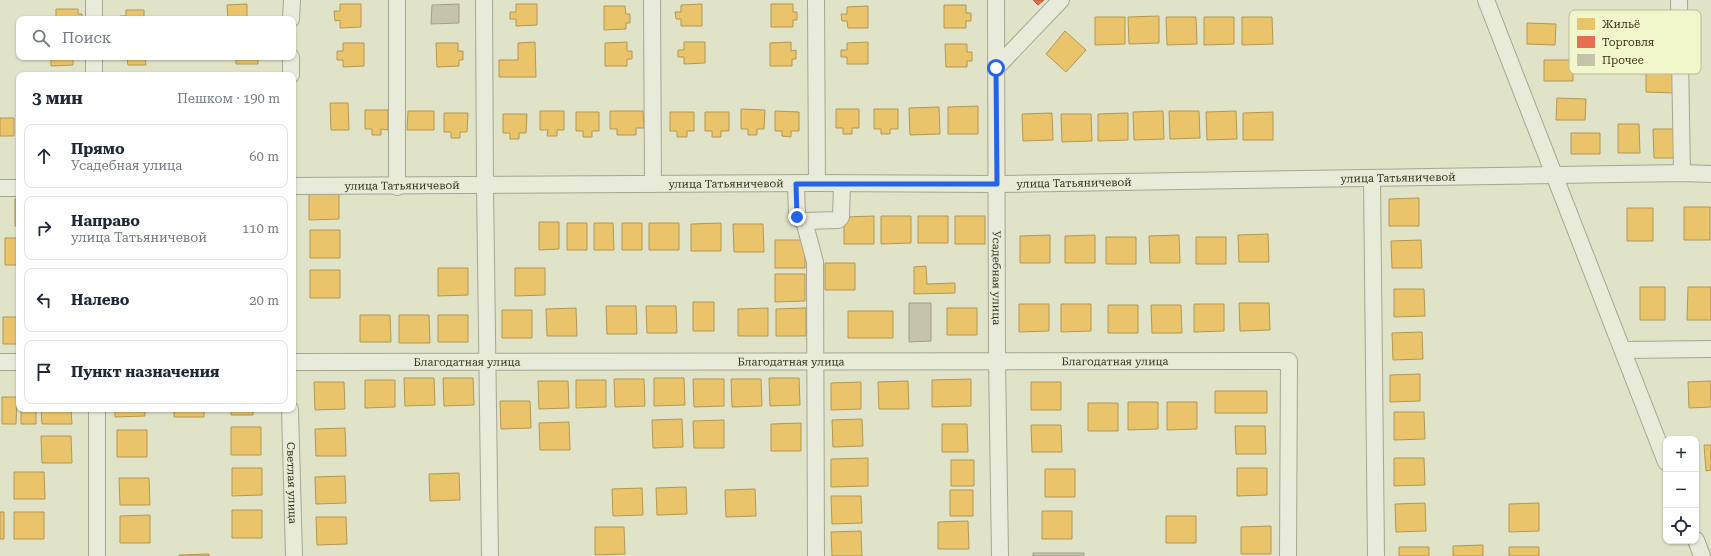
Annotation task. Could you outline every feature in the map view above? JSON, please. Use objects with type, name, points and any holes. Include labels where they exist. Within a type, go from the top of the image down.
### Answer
[{"type":"street","points":[[94,0],[94,16]]},
{"type":"street","points":[[291,16],[292,0]]},
{"type":"street","points":[[397,0],[397,187]]},
{"type":"street","points":[[484,0],[490,556]]},
{"type":"street","points":[[652,0],[653,184]]},
{"type":"street","points":[[816,0],[817,184]]},
{"type":"street","name":"Усадебная улица","points":[[996,0],[997,362],[1000,556]]},
{"type":"street","points":[[996,68],[1061,0]]},
{"type":"street","points":[[1486,0],[1556,175],[1663,454]]},
{"type":"street","points":[[1679,0],[1679,10]]},
{"type":"street","points":[[94,60],[94,72]]},
{"type":"street","points":[[291,60],[291,72]]},
{"type":"street","points":[[1680,74],[1682,173]]},
{"type":"street","name":"улица Татьяничевой","points":[[296,186],[397,187],[653,184],[997,184],[1682,173],[1711,174]]},
{"type":"street","points":[[1372,179],[1376,556]]},
{"type":"street","points":[[796,184],[797,217],[804,221],[838,220],[841,216],[842,184]]},
{"type":"street","points":[[0,188],[16,188]]},
{"type":"street","points":[[804,221],[815,262],[816,556]]},
{"type":"street","points":[[1623,350],[1711,349]]},
{"type":"street","name":"Благодатная улица","points":[[296,362],[1289,361],[1288,556]]},
{"type":"street","points":[[0,362],[16,362]]},
{"type":"street","points":[[97,412],[97,556]]},
{"type":"street","name":"Светлая улица","points":[[290,412],[294,556]]},
{"type":"street","points":[[1698,544],[1702,556]]},
{"type":"building: Жильё","points":[[247,4],[247,16],[228,16],[227,5]]},
{"type":"building: Жильё","points":[[340,4],[361,4],[361,27],[340,28],[340,20],[335,21],[334,11],[340,11]]},
{"type":"building: Жильё","points":[[516,4],[537,4],[537,25],[516,26],[516,19],[510,19],[510,12],[516,12]]},
{"type":"building: Жильё","points":[[702,4],[702,26],[681,26],[681,19],[676,19],[675,12],[681,12],[681,5]]},
{"type":"building: Жильё","points":[[771,4],[793,4],[793,12],[797,12],[797,20],[793,20],[793,27],[771,27]]},
{"type":"building: Жильё","points":[[944,5],[966,5],[966,13],[971,13],[971,21],[966,21],[966,28],[944,28]]},
{"type":"building: Жильё","points":[[604,6],[625,6],[626,14],[630,14],[630,23],[626,23],[626,29],[604,30]]},
{"type":"building: Жильё","points":[[868,6],[868,28],[848,28],[847,21],[842,21],[841,14],[847,14],[847,7]]},
{"type":"building: Жильё","points":[[56,9],[78,9],[78,14],[82,14],[82,16],[56,16]]},
{"type":"building: Жильё","points":[[126,10],[144,10],[144,16],[126,16]]},
{"type":"building: Жильё","points":[[1159,16],[1159,43],[1129,44],[1128,17]]},
{"type":"building: Жильё","points":[[1095,17],[1125,17],[1125,44],[1095,45]]},
{"type":"building: Жильё","points":[[1166,17],[1196,17],[1197,44],[1167,45]]},
{"type":"building: Жильё","points":[[1204,17],[1234,17],[1234,44],[1204,45]]},
{"type":"building: Жильё","points":[[1242,17],[1272,17],[1273,44],[1242,45]]},
{"type":"building: Жильё","points":[[1527,23],[1556,24],[1555,45],[1527,44]]},
{"type":"building: Жильё","points":[[1065,31],[1086,50],[1066,72],[1046,54]]},
{"type":"building: Жильё","points":[[535,42],[536,77],[499,77],[499,60],[518,60],[518,43]]},
{"type":"building: Жильё","points":[[627,42],[627,51],[632,51],[632,59],[627,59],[627,66],[605,66],[605,43]]},
{"type":"building: Жильё","points":[[684,42],[705,42],[705,63],[684,64],[684,57],[678,57],[678,50],[684,50]]},
{"type":"building: Жильё","points":[[791,42],[791,51],[796,50],[796,59],[792,59],[792,66],[770,66],[770,43]]},
{"type":"building: Жильё","points":[[868,42],[868,64],[847,64],[847,57],[841,57],[841,50],[847,50],[847,43]]},
{"type":"building: Жильё","points":[[343,43],[364,43],[364,66],[343,67],[343,60],[337,60],[337,51],[343,51]]},
{"type":"building: Жильё","points":[[436,43],[458,43],[458,51],[463,51],[463,60],[459,60],[459,66],[437,67]]},
{"type":"building: Жильё","points":[[945,44],[967,44],[967,52],[972,52],[972,61],[967,61],[967,67],[946,67]]},
{"type":"building: Жильё","points":[[51,60],[73,60],[73,65],[51,66]]},
{"type":"building: Жильё","points":[[127,60],[145,60],[146,65],[128,65]]},
{"type":"building: Жильё","points":[[236,60],[258,60],[258,64],[236,64]]},
{"type":"building: Жильё","points":[[1544,60],[1569,60],[1569,74],[1573,74],[1573,81],[1544,81]]},
{"type":"building: Жильё","points":[[1646,74],[1675,74],[1675,93],[1646,92]]},
{"type":"building: Жильё","points":[[1557,98],[1586,99],[1585,120],[1556,120]]},
{"type":"building: Жильё","points":[[330,103],[348,103],[349,130],[331,130]]},
{"type":"building: Жильё","points":[[978,106],[978,134],[948,134],[948,107]]},
{"type":"building: Жильё","points":[[939,107],[940,134],[910,135],[909,108]]},
{"type":"building: Жильё","points":[[741,109],[765,110],[764,129],[757,129],[757,135],[748,135],[748,129],[741,129]]},
{"type":"building: Жильё","points":[[836,109],[859,109],[859,128],[852,128],[852,134],[843,134],[843,128],[836,128]]},
{"type":"building: Жильё","points":[[874,109],[898,109],[898,129],[890,129],[890,134],[881,134],[881,129],[874,129]]},
{"type":"building: Жильё","points":[[365,110],[388,110],[388,130],[381,129],[381,135],[372,135],[372,129],[365,129]]},
{"type":"building: Жильё","points":[[408,111],[434,111],[434,130],[407,130]]},
{"type":"building: Жильё","points":[[540,111],[564,111],[564,130],[557,130],[557,136],[547,136],[548,130],[540,130]]},
{"type":"building: Жильё","points":[[610,111],[643,111],[644,128],[636,128],[636,135],[617,135],[617,129],[610,129]]},
{"type":"building: Жильё","points":[[775,111],[799,112],[799,131],[791,131],[791,137],[782,136],[782,131],[775,131]]},
{"type":"building: Жильё","points":[[1163,111],[1164,139],[1134,140],[1133,112]]},
{"type":"building: Жильё","points":[[1169,111],[1199,111],[1200,138],[1170,139]]},
{"type":"building: Жильё","points":[[1236,111],[1237,139],[1207,140],[1206,112]]},
{"type":"building: Жильё","points":[[576,112],[599,112],[599,131],[592,131],[592,137],[583,137],[583,131],[576,131]]},
{"type":"building: Жильё","points":[[670,112],[694,112],[694,131],[687,131],[687,137],[677,137],[677,131],[670,131]]},
{"type":"building: Жильё","points":[[705,112],[729,112],[729,131],[721,131],[721,137],[712,137],[712,131],[705,131]]},
{"type":"building: Жильё","points":[[1273,112],[1273,140],[1243,140],[1243,113]]},
{"type":"building: Жильё","points":[[444,113],[468,113],[467,132],[460,132],[460,138],[451,138],[451,132],[444,132]]},
{"type":"building: Жильё","points":[[1052,113],[1053,140],[1023,141],[1022,114]]},
{"type":"building: Жильё","points":[[1128,113],[1128,140],[1098,141],[1098,114]]},
{"type":"building: Жильё","points":[[503,114],[527,114],[526,133],[519,133],[519,139],[510,139],[510,133],[503,133]]},
{"type":"building: Жильё","points":[[1061,114],[1091,114],[1092,141],[1062,142]]},
{"type":"building: Жильё","points":[[0,118],[14,118],[14,136],[0,136]]},
{"type":"building: Жильё","points":[[1618,124],[1639,124],[1640,153],[1618,153]]},
{"type":"building: Жильё","points":[[1653,129],[1674,129],[1675,158],[1654,158]]},
{"type":"building: Жильё","points":[[1571,133],[1600,133],[1600,154],[1571,154]]},
{"type":"building: Жильё","points":[[309,192],[339,192],[339,219],[309,220]]},
{"type":"building: Жильё","points":[[1419,198],[1419,226],[1389,226],[1389,199]]},
{"type":"building: Жильё","points":[[15,199],[16,199],[16,226]]},
{"type":"building: Жильё","points":[[1684,207],[1710,207],[1710,240],[1684,240]]},
{"type":"building: Жильё","points":[[1627,208],[1653,208],[1653,241],[1627,241]]},
{"type":"building: Жильё","points":[[874,216],[874,244],[844,244],[844,217]]},
{"type":"building: Жильё","points":[[881,216],[911,216],[911,243],[881,244]]},
{"type":"building: Жильё","points":[[918,216],[948,216],[948,243],[918,243]]},
{"type":"building: Жильё","points":[[955,216],[985,216],[985,244],[955,244]]},
{"type":"building: Жильё","points":[[539,222],[559,222],[559,249],[539,250]]},
{"type":"building: Жильё","points":[[567,223],[587,223],[587,250],[567,250]]},
{"type":"building: Жильё","points":[[594,223],[613,223],[614,250],[594,250]]},
{"type":"building: Жильё","points":[[622,223],[642,223],[642,250],[622,250]]},
{"type":"building: Жильё","points":[[649,223],[679,223],[679,250],[649,250]]},
{"type":"building: Жильё","points":[[721,223],[721,251],[691,251],[691,224]]},
{"type":"building: Жильё","points":[[733,224],[763,224],[764,252],[734,252]]},
{"type":"building: Жильё","points":[[310,230],[340,230],[340,258],[310,258]]},
{"type":"building: Жильё","points":[[1268,234],[1269,262],[1239,262],[1238,235]]},
{"type":"building: Жильё","points":[[1050,235],[1050,263],[1020,263],[1020,236]]},
{"type":"building: Жильё","points":[[1095,235],[1095,263],[1065,263],[1065,236]]},
{"type":"building: Жильё","points":[[1179,235],[1180,263],[1150,263],[1149,236]]},
{"type":"building: Жильё","points":[[1106,237],[1136,237],[1136,264],[1106,264]]},
{"type":"building: Жильё","points":[[1196,237],[1226,237],[1226,264],[1196,264]]},
{"type":"building: Жильё","points":[[5,238],[16,238],[16,265],[5,265]]},
{"type":"building: Жильё","points":[[775,240],[805,240],[805,268],[775,268]]},
{"type":"building: Жильё","points":[[1421,240],[1422,268],[1392,268],[1391,241]]},
{"type":"building: Жильё","points":[[825,263],[855,263],[855,290],[825,290]]},
{"type":"building: Жильё","points":[[926,266],[927,284],[955,283],[955,293],[914,294],[914,267]]},
{"type":"building: Жильё","points":[[438,268],[468,268],[468,295],[438,296]]},
{"type":"building: Жильё","points":[[515,268],[545,268],[545,295],[515,296]]},
{"type":"building: Жильё","points":[[310,270],[340,270],[340,298],[310,298]]},
{"type":"building: Жильё","points":[[775,274],[805,274],[805,301],[775,302]]},
{"type":"building: Жильё","points":[[1640,287],[1665,287],[1665,320],[1640,320]]},
{"type":"building: Жильё","points":[[1688,287],[1711,287],[1711,320],[1687,320]]},
{"type":"building: Жильё","points":[[1394,289],[1424,289],[1425,316],[1394,317]]},
{"type":"building: Жильё","points":[[693,302],[714,302],[714,331],[693,331]]},
{"type":"building: Жильё","points":[[1239,303],[1269,303],[1270,330],[1240,331]]},
{"type":"building: Жильё","points":[[1019,304],[1049,304],[1049,331],[1019,332]]},
{"type":"building: Жильё","points":[[1061,304],[1091,304],[1091,331],[1061,332]]},
{"type":"building: Жильё","points":[[1194,304],[1224,304],[1224,331],[1194,332]]},
{"type":"building: Жильё","points":[[1108,305],[1138,305],[1138,333],[1108,333]]},
{"type":"building: Жильё","points":[[1151,305],[1181,305],[1182,333],[1152,333]]},
{"type":"building: Жильё","points":[[606,306],[636,306],[637,334],[607,334]]},
{"type":"building: Жильё","points":[[646,306],[676,306],[677,333],[647,333]]},
{"type":"building: Жильё","points":[[576,308],[577,336],[547,336],[546,309]]},
{"type":"building: Жильё","points":[[768,308],[768,336],[738,336],[738,309]]},
{"type":"building: Жильё","points":[[806,308],[806,336],[776,336],[776,309]]},
{"type":"building: Жильё","points":[[947,308],[977,308],[977,335],[947,335]]},
{"type":"building: Жильё","points":[[502,310],[532,310],[532,338],[502,338]]},
{"type":"building: Жильё","points":[[848,311],[893,311],[893,338],[848,338]]},
{"type":"building: Жильё","points":[[360,315],[390,315],[391,342],[360,342]]},
{"type":"building: Жильё","points":[[399,315],[429,315],[430,343],[399,343]]},
{"type":"building: Жильё","points":[[438,315],[468,315],[468,342],[438,342]]},
{"type":"building: Жильё","points":[[3,317],[16,317],[16,344],[3,344]]},
{"type":"building: Жильё","points":[[1422,332],[1423,359],[1393,360],[1392,333]]},
{"type":"building: Жильё","points":[[1420,374],[1420,401],[1390,402],[1390,375]]},
{"type":"building: Жильё","points":[[404,378],[434,378],[435,405],[405,406]]},
{"type":"building: Жильё","points":[[443,378],[473,378],[474,405],[444,406]]},
{"type":"building: Жильё","points":[[654,378],[684,378],[685,405],[654,406]]},
{"type":"building: Жильё","points":[[769,378],[799,378],[800,405],[770,406]]},
{"type":"building: Жильё","points":[[614,379],[644,379],[645,406],[615,407]]},
{"type":"building: Жильё","points":[[693,379],[724,379],[724,406],[694,407]]},
{"type":"building: Жильё","points":[[731,379],[761,379],[762,406],[732,407]]},
{"type":"building: Жильё","points":[[971,379],[971,406],[932,407],[932,380]]},
{"type":"building: Жильё","points":[[365,380],[395,380],[395,407],[365,408]]},
{"type":"building: Жильё","points":[[576,380],[606,380],[606,407],[576,408]]},
{"type":"building: Жильё","points":[[538,381],[568,381],[569,408],[539,409]]},
{"type":"building: Жильё","points":[[908,381],[909,409],[879,409],[878,382]]},
{"type":"building: Жильё","points":[[1711,381],[1711,407],[1689,408],[1688,382]]},
{"type":"building: Жильё","points":[[314,382],[344,382],[345,409],[315,410]]},
{"type":"building: Жильё","points":[[861,382],[861,409],[831,410],[831,383]]},
{"type":"building: Жильё","points":[[1031,382],[1061,382],[1061,410],[1031,410]]},
{"type":"building: Жильё","points":[[1215,391],[1267,391],[1267,413],[1215,413]]},
{"type":"building: Жильё","points":[[2,397],[16,397],[16,424],[2,424]]},
{"type":"building: Жильё","points":[[500,401],[530,401],[531,428],[501,429]]},
{"type":"building: Жильё","points":[[1128,402],[1158,402],[1158,429],[1128,430]]},
{"type":"building: Жильё","points":[[1167,402],[1197,402],[1197,429],[1167,430]]},
{"type":"building: Жильё","points":[[1088,403],[1118,403],[1118,431],[1088,431]]},
{"type":"building: Жильё","points":[[21,412],[36,412],[36,424],[21,424]]},
{"type":"building: Жильё","points":[[41,412],[71,412],[72,424],[42,424]]},
{"type":"building: Жильё","points":[[115,412],[145,412],[145,416],[115,417]]},
{"type":"building: Жильё","points":[[174,412],[204,412],[204,417],[174,417]]},
{"type":"building: Жильё","points":[[231,412],[253,412],[253,415],[231,415]]},
{"type":"building: Жильё","points":[[1394,412],[1424,412],[1425,439],[1394,440]]},
{"type":"building: Жильё","points":[[682,419],[683,447],[653,448],[652,420]]},
{"type":"building: Жильё","points":[[862,419],[863,446],[833,447],[832,420]]},
{"type":"building: Жильё","points":[[724,420],[724,448],[694,448],[693,421]]},
{"type":"building: Жильё","points":[[569,422],[570,450],[540,450],[539,423]]},
{"type":"building: Жильё","points":[[801,423],[801,451],[771,451],[771,424]]},
{"type":"building: Жильё","points":[[942,424],[967,424],[968,452],[942,452]]},
{"type":"building: Жильё","points":[[1031,425],[1061,425],[1062,452],[1032,452]]},
{"type":"building: Жильё","points":[[1235,426],[1265,426],[1266,454],[1236,454]]},
{"type":"building: Жильё","points":[[231,427],[261,427],[261,455],[231,455]]},
{"type":"building: Жильё","points":[[345,428],[346,456],[316,456],[315,429]]},
{"type":"building: Жильё","points":[[117,430],[147,430],[147,457],[117,457]]},
{"type":"building: Жильё","points":[[41,436],[71,436],[72,463],[42,463]]},
{"type":"building: Жильё","points":[[1704,445],[1711,445],[1711,470],[1706,471]]},
{"type":"building: Жильё","points":[[868,458],[868,486],[831,487],[831,459]]},
{"type":"building: Жильё","points":[[1394,458],[1424,458],[1425,485],[1394,486]]},
{"type":"building: Жильё","points":[[951,460],[974,460],[974,486],[951,486]]},
{"type":"building: Жильё","points":[[232,468],[262,468],[262,495],[232,496]]},
{"type":"building: Жильё","points":[[1237,468],[1267,468],[1267,495],[1237,496]]},
{"type":"building: Жильё","points":[[1045,469],[1075,469],[1075,497],[1045,497]]},
{"type":"building: Жильё","points":[[14,472],[44,472],[45,499],[14,499]]},
{"type":"building: Жильё","points":[[459,473],[460,500],[430,501],[429,474]]},
{"type":"building: Жильё","points":[[345,476],[346,503],[316,504],[315,477]]},
{"type":"building: Жильё","points":[[119,478],[149,478],[150,505],[120,505]]},
{"type":"building: Жильё","points":[[686,487],[687,514],[657,515],[656,488]]},
{"type":"building: Жильё","points":[[642,488],[643,515],[613,516],[612,489]]},
{"type":"building: Жильё","points":[[755,489],[756,516],[726,517],[725,490]]},
{"type":"building: Жильё","points":[[950,490],[973,490],[973,516],[950,516]]},
{"type":"building: Жильё","points":[[831,496],[861,496],[862,523],[832,524]]},
{"type":"building: Жильё","points":[[1425,503],[1426,531],[1396,532],[1395,504]]},
{"type":"building: Жильё","points":[[1539,503],[1539,531],[1509,532],[1509,504]]},
{"type":"building: Жильё","points":[[232,510],[262,510],[262,538],[232,538]]},
{"type":"building: Жильё","points":[[1042,511],[1072,511],[1072,539],[1042,539]]},
{"type":"building: Жильё","points":[[0,512],[4,512],[4,539],[0,539]]},
{"type":"building: Жильё","points":[[14,512],[44,512],[44,539],[14,539]]},
{"type":"building: Жильё","points":[[150,515],[150,543],[120,543],[120,516]]},
{"type":"building: Жильё","points":[[1166,516],[1196,516],[1196,543],[1166,543]]},
{"type":"building: Жильё","points":[[316,517],[346,517],[347,544],[317,545]]},
{"type":"building: Жильё","points":[[968,521],[969,549],[938,549],[938,522]]},
{"type":"building: Жильё","points":[[1271,526],[1271,554],[1241,554],[1241,527]]},
{"type":"building: Жильё","points":[[595,527],[624,527],[625,554],[595,555]]},
{"type":"building: Жильё","points":[[861,531],[862,556],[832,556],[831,532]]},
{"type":"building: Жильё","points":[[1483,545],[1483,556],[1453,556],[1453,546]]},
{"type":"building: Жильё","points":[[1399,547],[1429,547],[1429,556],[1399,556]]},
{"type":"building: Жильё","points":[[1509,547],[1539,547],[1539,556],[1509,556]]},
{"type":"building: Жильё","points":[[209,554],[209,556],[179,556],[179,555]]},
{"type":"building: Торговля","points":[[1033,0],[1044,0],[1038,5]]},
{"type":"building: Прочее","points":[[459,4],[459,23],[431,24],[432,5]]},
{"type":"building: Прочее","points":[[909,303],[931,303],[931,341],[909,342]]},
{"type":"building: Прочее","points":[[1033,553],[1084,553],[1084,556],[1033,556]]},
{"type":"route","points":[[797,217],[796,184],[997,184],[996,68]]}]
